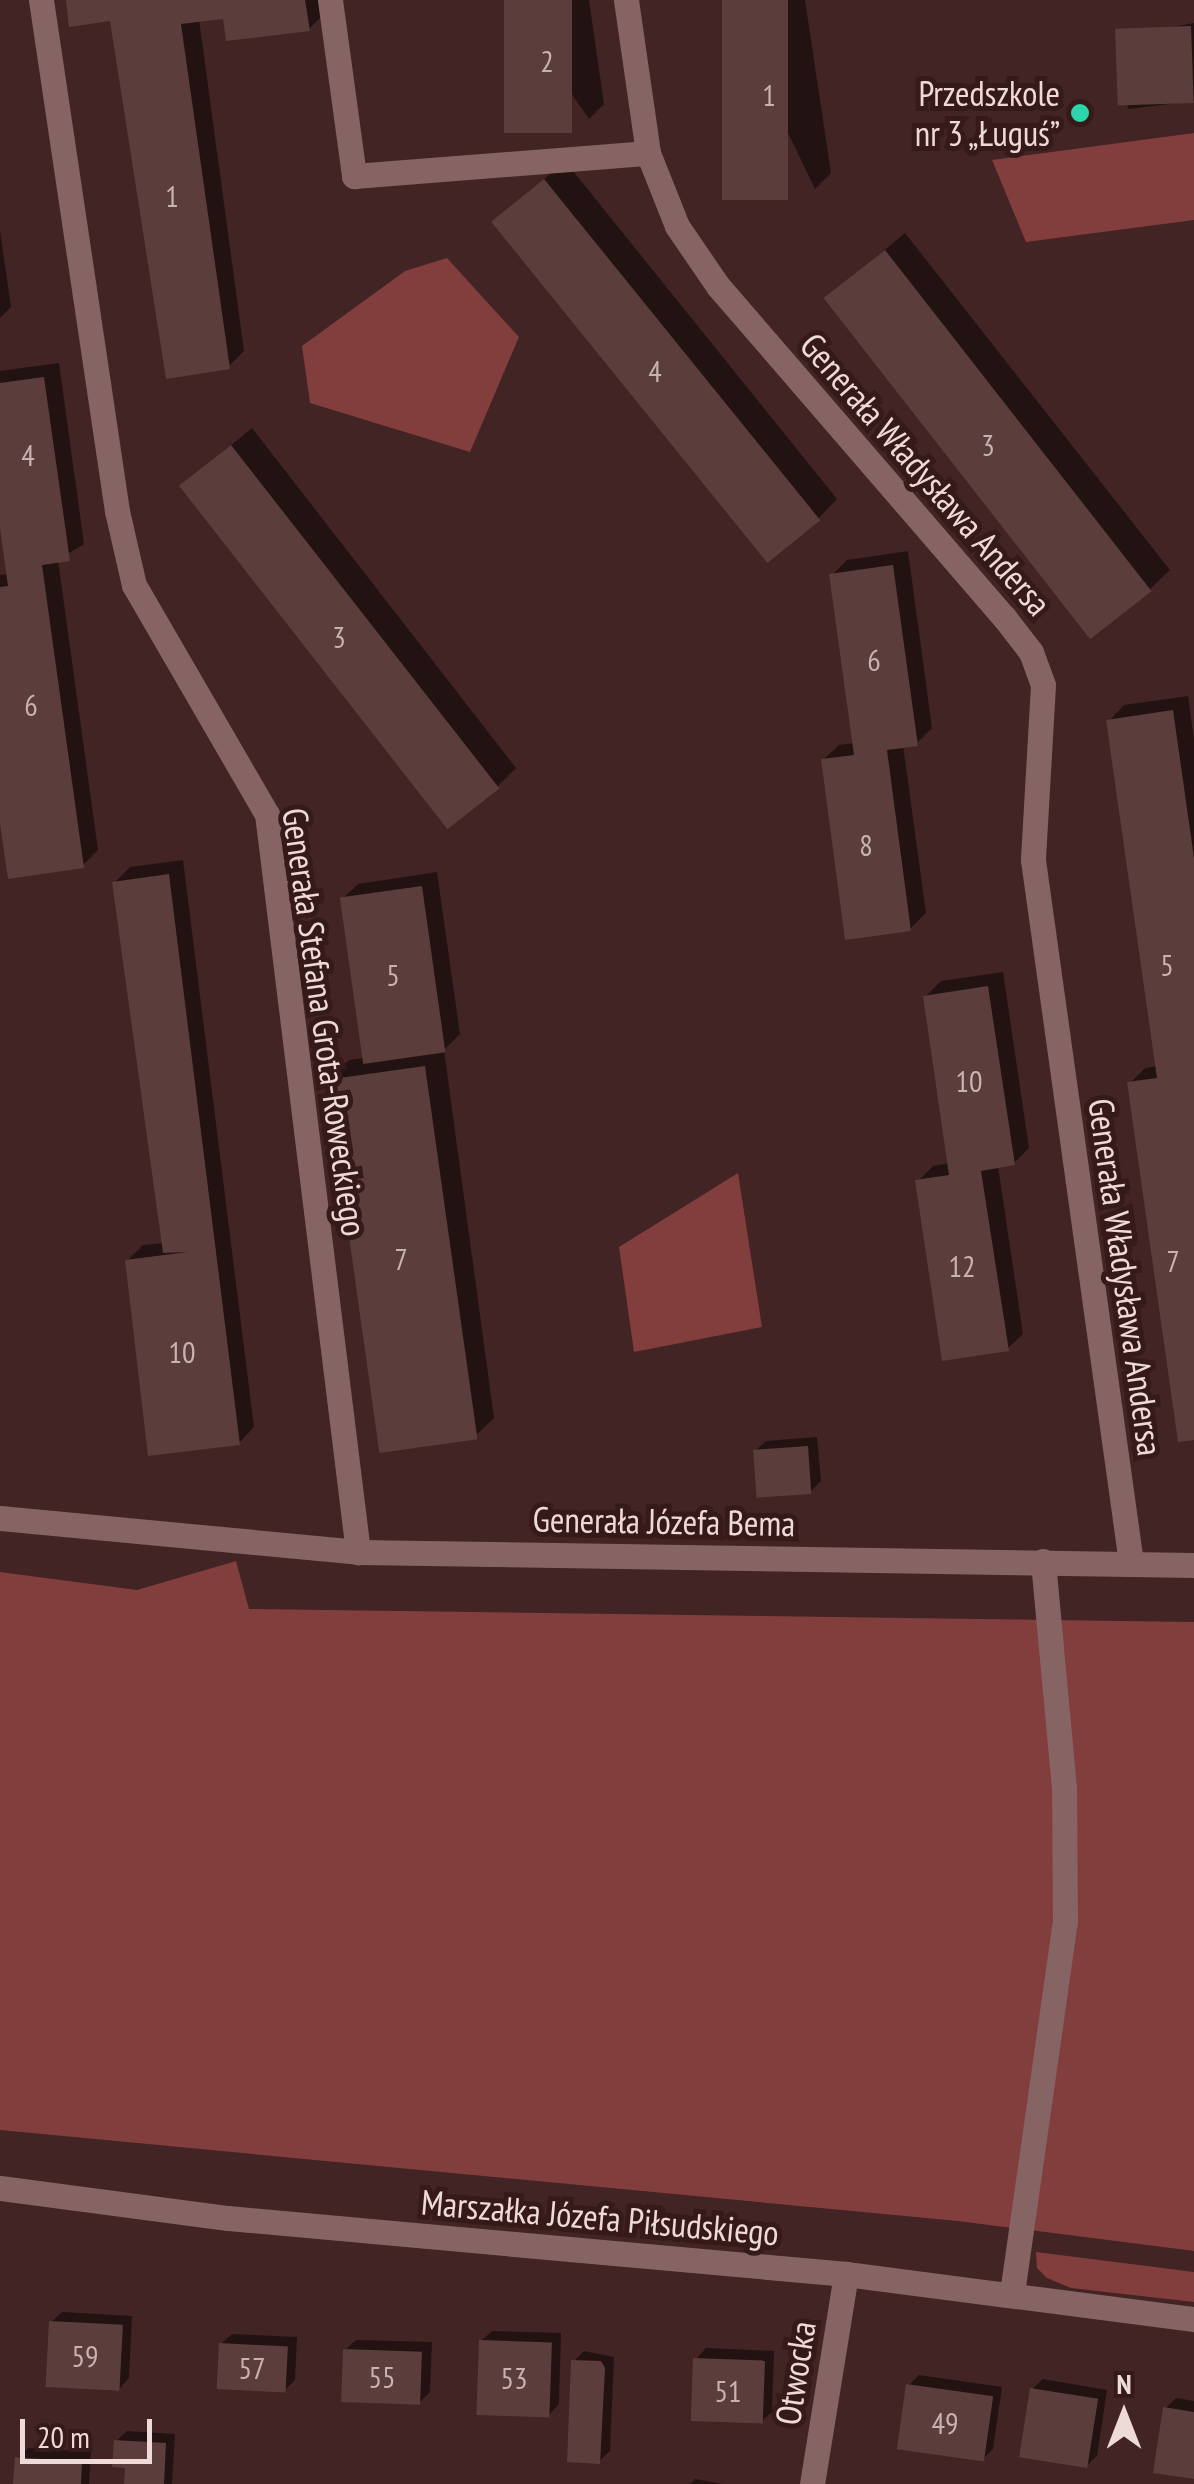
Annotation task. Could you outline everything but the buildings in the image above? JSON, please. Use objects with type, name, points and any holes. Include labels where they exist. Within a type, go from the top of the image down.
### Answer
[{"type":"street","name":"Generała Stefana Grota-Roweckiego","points":[[41,0],[117,511],[134,585],[267,814],[358,1552]]},
{"type":"street","points":[[330,0],[354,176],[648,153]]},
{"type":"street","name":"Generała Władysława Andersa","points":[[626,0],[648,153],[661,198],[718,286],[1004,617],[1037,668],[1045,730],[1032,819],[1033,860],[1131,1563]]},
{"type":"street","name":"Generała Józefa Bema","points":[[0,1518],[358,1552],[1194,1565]]},
{"type":"street","points":[[1012,2293],[1065,1922],[1064,1788],[1043,1561]]},
{"type":"street","name":"Marszałka Józefa Piłsudskiego","points":[[1,2191],[248,2220],[846,2274],[1194,2319]]},
{"type":"street","name":"Otwocka","points":[[812,2484],[846,2274]]},
{"type":"shaded area","points":[[1194,133],[1194,220],[1026,242],[992,160]]},
{"type":"shaded area","points":[[447,258],[519,337],[470,452],[310,403],[302,346],[405,271]]},
{"type":"shaded area","points":[[738,1173],[762,1327],[634,1352],[619,1247]]},
{"type":"shaded area","points":[[236,1561],[249,1609],[1194,1622],[1194,2251],[958,2221],[0,2130],[0,1572],[137,1590]]},
{"type":"shaded area","points":[[1036,2252],[1194,2272],[1194,2302],[1071,2288],[1047,2278],[1037,2268]]},
{"type":"place","name":"Przedszkole nr 3 „Ługuś”","points":[[1080,113]]}]
